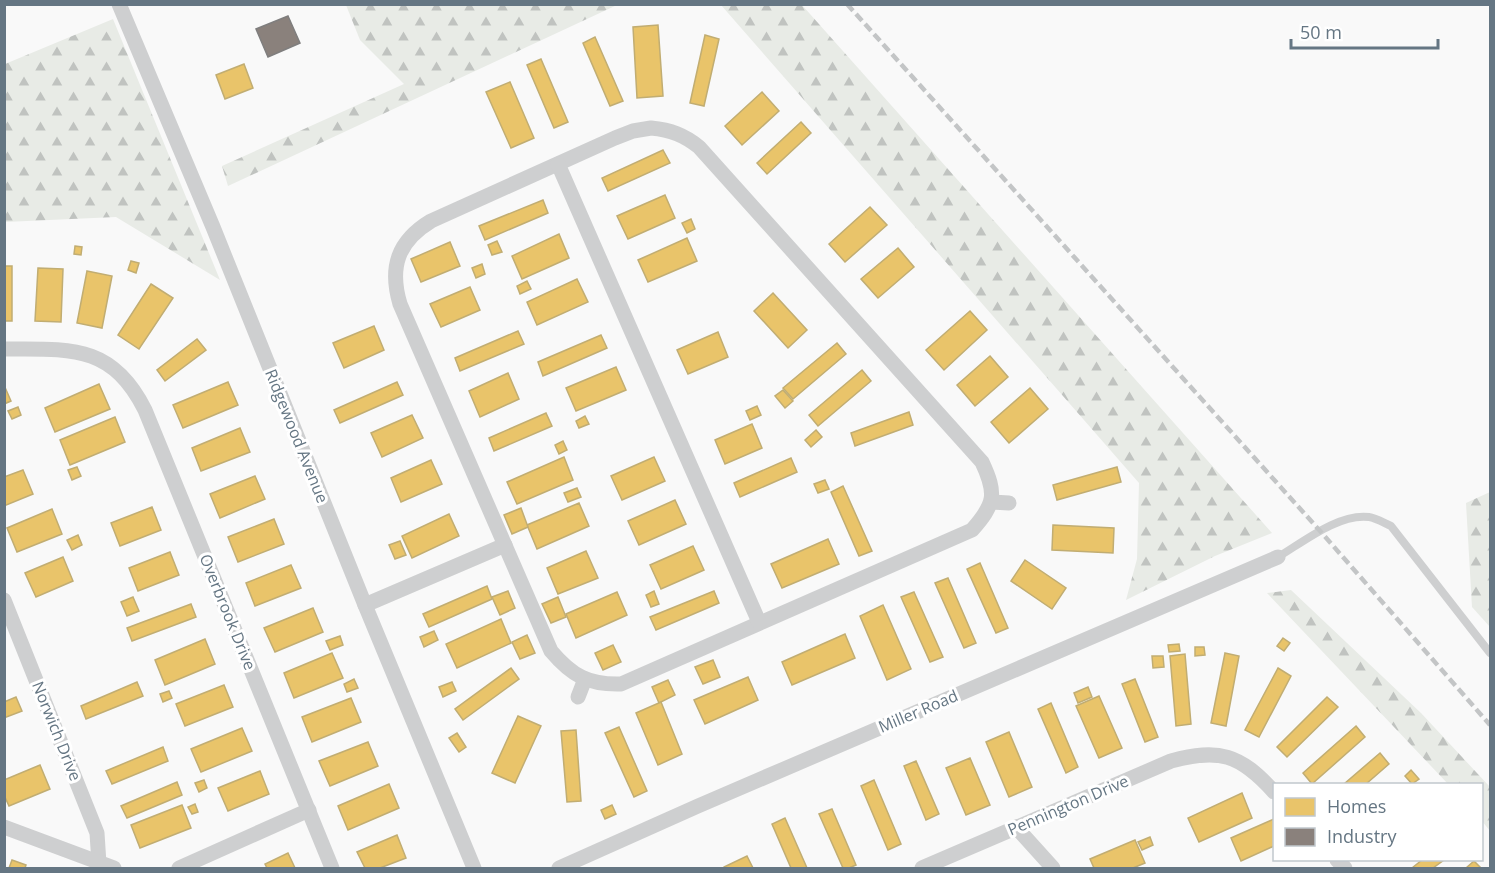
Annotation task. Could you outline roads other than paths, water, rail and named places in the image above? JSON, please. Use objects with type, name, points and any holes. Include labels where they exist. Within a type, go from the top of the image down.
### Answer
[{"type":"street","name":"Ridgewood Avenue","points":[[119,4],[213,227],[474,868]]},
{"type":"street","points":[[651,128],[671,130],[699,147],[982,462],[990,480],[992,502],[985,515],[972,530],[621,684],[604,684],[585,680],[565,667],[551,651],[400,304],[395,289],[395,272],[399,255],[406,240],[431,220],[633,131],[651,128]]},
{"type":"street","points":[[558,164],[759,622]]},
{"type":"street","name":"Overbrook Drive","points":[[4,349],[57,349],[97,357],[124,376],[135,392],[145,410],[332,868]]},
{"type":"street","points":[[992,502],[1009,503]]},
{"type":"street","points":[[365,605],[505,544]]},
{"type":"street","name":"Miller Road","points":[[560,868],[1278,557]]},
{"type":"street","name":"Norwich Drive","points":[[4,600],[98,833],[106,866]]},
{"type":"street","points":[[578,697],[585,680]]},
{"type":"street","name":"Pennington Drive","points":[[922,868],[1170,761],[1197,754],[1219,755],[1244,764],[1273,790]]},
{"type":"street","points":[[179,868],[309,810]]},
{"type":"street","points":[[4,827],[106,866]]},
{"type":"street","points":[[1016,827],[1053,868]]},
{"type":"lane","points":[[1278,557],[1346,519],[1370,517],[1390,526],[1491,653]]},
{"type":"railway","points":[[847,4],[1321,532],[1490,725]]}]
